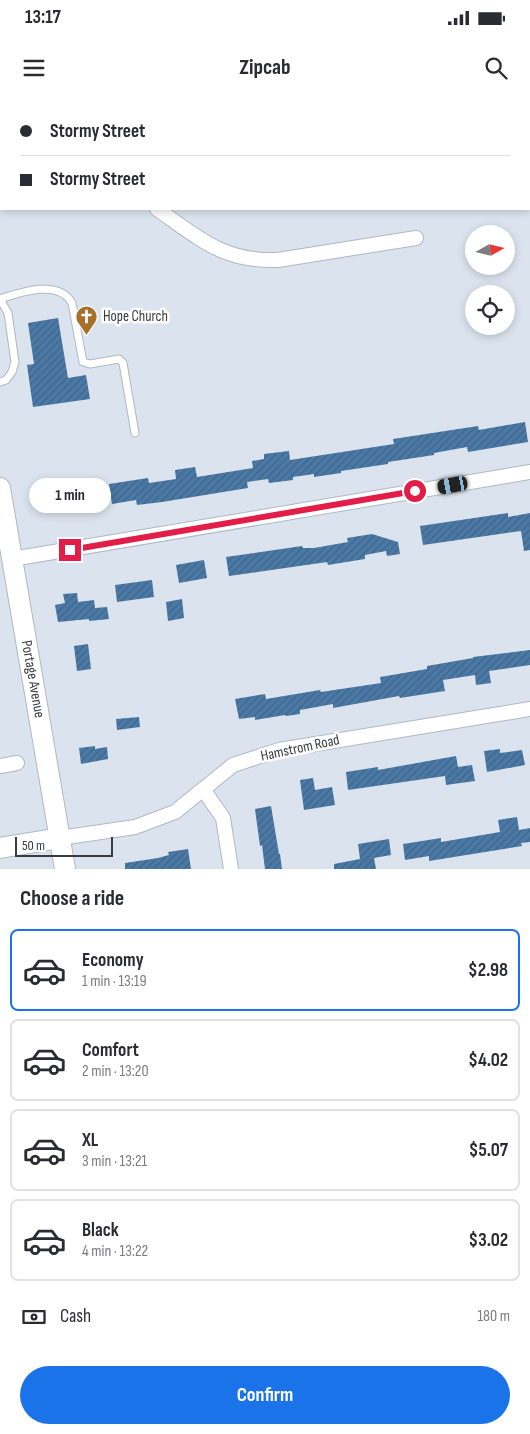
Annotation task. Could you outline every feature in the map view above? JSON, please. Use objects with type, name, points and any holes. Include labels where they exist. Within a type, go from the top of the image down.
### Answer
[{"type":"street","points":[[158,210],[216,249],[248,259],[278,260],[416,238]]},
{"type":"street","points":[[12,559],[530,472]]},
{"type":"street","name":"Portage Avenue","points":[[0,488],[65,869]]},
{"type":"street","name":"Hamstrom Road","points":[[0,848],[135,827],[174,812],[233,765],[280,750],[530,709]]},
{"type":"street","points":[[0,766],[18,763]]},
{"type":"street","points":[[203,789],[223,818],[231,869]]},
{"type":"lane","points":[[0,382],[6,380],[12,372],[15,362],[8,313],[0,299],[27,290],[56,290],[67,295],[72,304],[83,362],[90,364],[119,359],[123,363],[135,432]]},
{"type":"building","points":[[58,318],[68,378],[86,375],[90,399],[33,407],[27,365],[34,364],[28,323]]},
{"type":"building","points":[[525,422],[528,442],[468,452],[467,447],[434,453],[434,455],[388,462],[388,464],[341,471],[341,473],[314,477],[314,474],[293,477],[293,480],[269,483],[268,479],[247,482],[248,488],[162,502],[137,505],[136,500],[112,504],[109,484],[148,478],[149,483],[176,479],[175,470],[195,467],[197,477],[253,468],[252,461],[264,459],[264,454],[289,451],[290,460],[394,444],[393,439],[478,426],[479,430]]},
{"type":"building","points":[[85,478],[90,509],[70,512],[68,498],[39,502],[36,484]]},
{"type":"building","points":[[508,513],[508,517],[530,513],[530,550],[524,551],[521,531],[423,545],[420,526]]},
{"type":"building","points":[[372,534],[398,542],[400,554],[387,556],[386,551],[365,555],[365,559],[328,565],[327,562],[229,576],[226,557],[302,546],[303,548],[314,548],[348,542],[347,538]]},
{"type":"building","points":[[204,560],[207,578],[179,583],[176,565]]},
{"type":"building","points":[[152,580],[154,597],[117,602],[115,585]]},
{"type":"building","points":[[77,593],[78,602],[94,600],[95,608],[107,607],[109,619],[58,622],[55,605],[65,603],[63,594]]},
{"type":"building","points":[[182,599],[184,618],[168,621],[166,602]]},
{"type":"building","points":[[88,644],[91,669],[77,671],[74,646]]},
{"type":"building","points":[[530,650],[530,665],[489,671],[491,683],[476,685],[475,675],[443,680],[445,691],[400,698],[399,696],[333,708],[333,704],[300,710],[300,714],[286,716],[255,720],[255,717],[239,719],[235,699],[265,694],[266,699],[381,683],[380,677],[427,669],[427,666],[473,657]]},
{"type":"building","points":[[139,717],[140,727],[117,730],[116,719]]},
{"type":"building","points":[[95,746],[95,749],[107,747],[108,759],[81,764],[79,748]]},
{"type":"building","points":[[500,749],[500,753],[522,750],[525,765],[487,772],[484,751]]},
{"type":"building","points":[[456,756],[458,767],[472,765],[475,781],[446,785],[445,776],[348,790],[346,772],[378,767],[378,770]]},
{"type":"building","points":[[313,778],[315,790],[332,787],[335,805],[304,810],[300,780]]},
{"type":"building","points":[[271,806],[282,869],[265,869],[262,845],[260,846],[255,809]]},
{"type":"building","points":[[517,817],[519,830],[530,828],[530,842],[521,843],[522,846],[429,861],[429,856],[405,860],[403,844],[441,838],[441,842],[500,832],[498,820]]},
{"type":"building","points":[[389,839],[391,855],[374,858],[376,869],[334,869],[334,864],[360,859],[358,844]]},
{"type":"building","points":[[188,849],[191,869],[125,869],[125,863],[158,858],[169,855],[168,852]]},
{"type":"place","name":"Hope Church","points":[[87,335]]},
{"type":"route","points":[[70,550],[415,491]]}]
